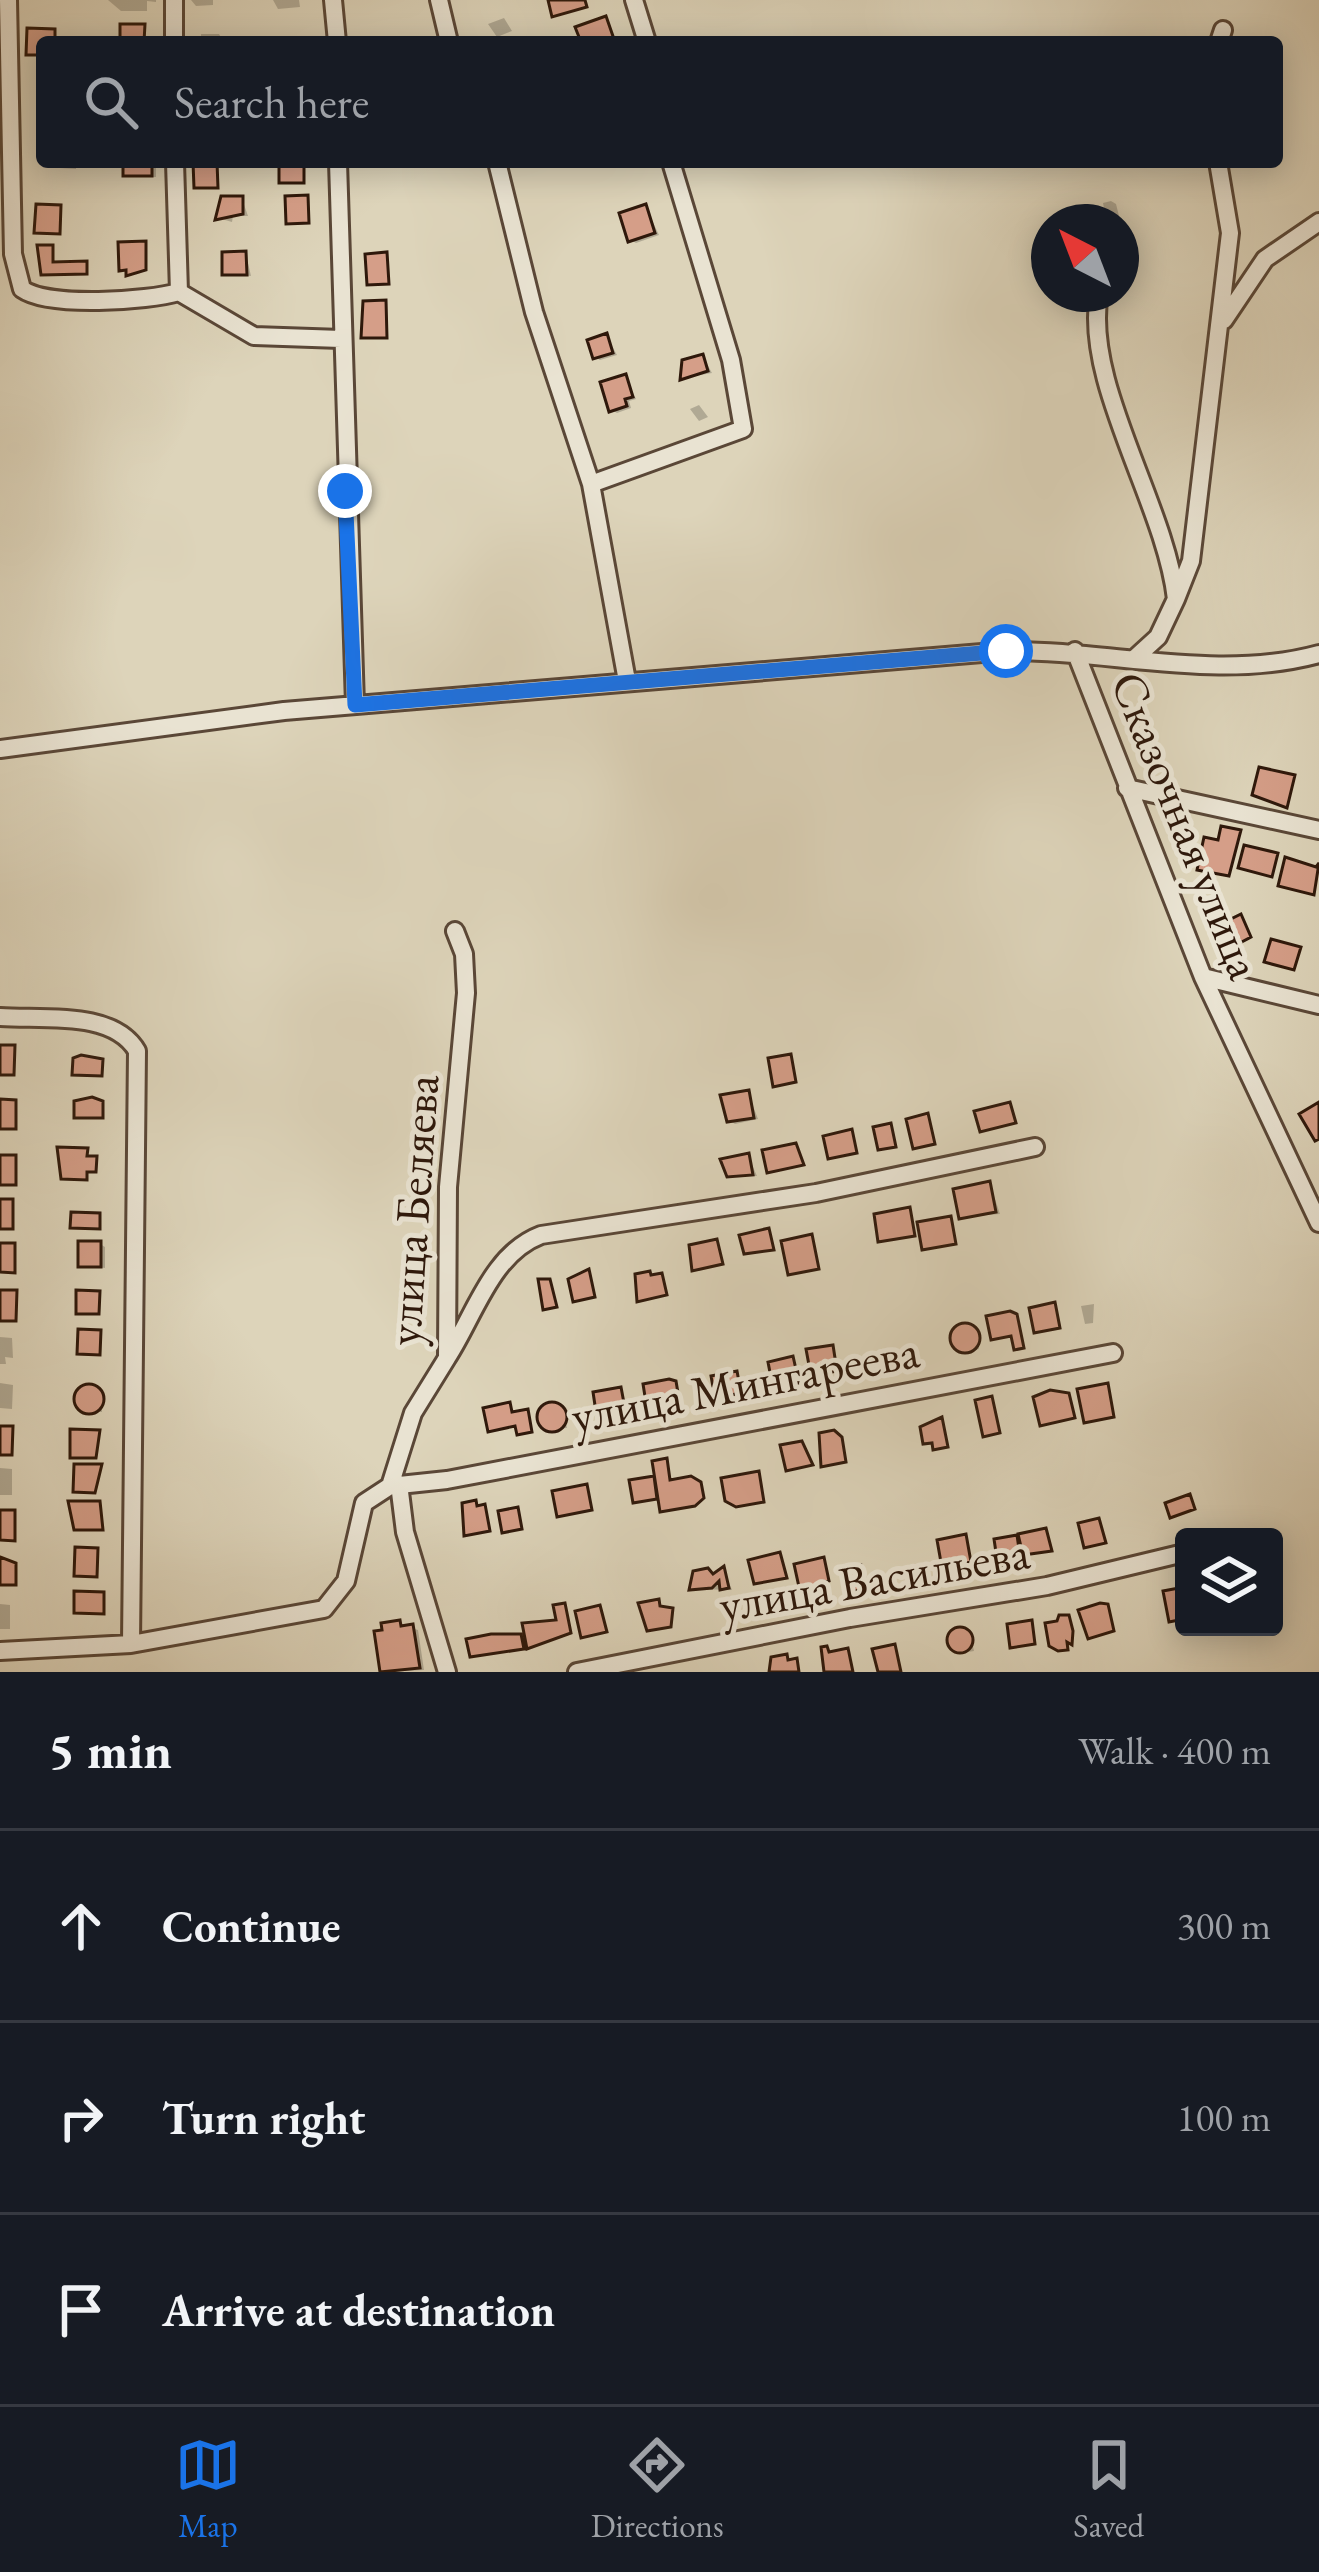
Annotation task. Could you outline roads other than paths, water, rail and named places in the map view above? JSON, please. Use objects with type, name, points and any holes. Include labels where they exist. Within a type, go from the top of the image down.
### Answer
[{"type":"street","points":[[8,0],[13,254],[22,289],[55,299],[156,298],[179,292],[254,336],[341,339]]},
{"type":"street","points":[[173,0],[174,36]]},
{"type":"street","points":[[333,0],[336,36]]},
{"type":"street","points":[[439,0],[448,36]]},
{"type":"street","points":[[634,0],[644,36]]},
{"type":"street","points":[[175,168],[179,292]]},
{"type":"street","points":[[338,168],[355,705]]},
{"type":"street","points":[[498,168],[534,312],[591,484],[627,682]]},
{"type":"street","points":[[591,484],[743,429],[731,360],[672,168]]},
{"type":"street","points":[[1135,658],[1158,637],[1190,561],[1230,233],[1219,168]]},
{"type":"street","points":[[1221,326],[1265,259],[1319,221]]},
{"type":"street","points":[[1097,312],[1100,359],[1135,453],[1175,598]]},
{"type":"street","points":[[0,749],[355,705],[1006,651],[1075,651],[1244,667],[1319,654]]},
{"type":"street","name":"Сказочная улица","points":[[1075,651],[1203,977],[1319,1223]]},
{"type":"street","points":[[1126,788],[1319,830]]},
{"type":"street","name":"улица Беляева","points":[[447,1672],[395,1485],[413,1413],[447,1358],[448,1187],[466,992],[464,954],[455,931]]},
{"type":"street","points":[[1203,977],[1319,1005]]},
{"type":"street","points":[[0,1017],[107,1024],[126,1033],[137,1051],[131,1644]]},
{"type":"street","points":[[447,1358],[499,1264],[518,1244],[541,1234],[816,1193],[1035,1147]]},
{"type":"street","name":"улица Мингареева","points":[[395,1485],[471,1475],[1113,1353]]},
{"type":"street","points":[[0,1651],[131,1644],[324,1609],[346,1580],[364,1503],[395,1485]]},
{"type":"street","name":"улица Васильева","points":[[577,1672],[850,1618],[1047,1586],[1175,1555]]}]
